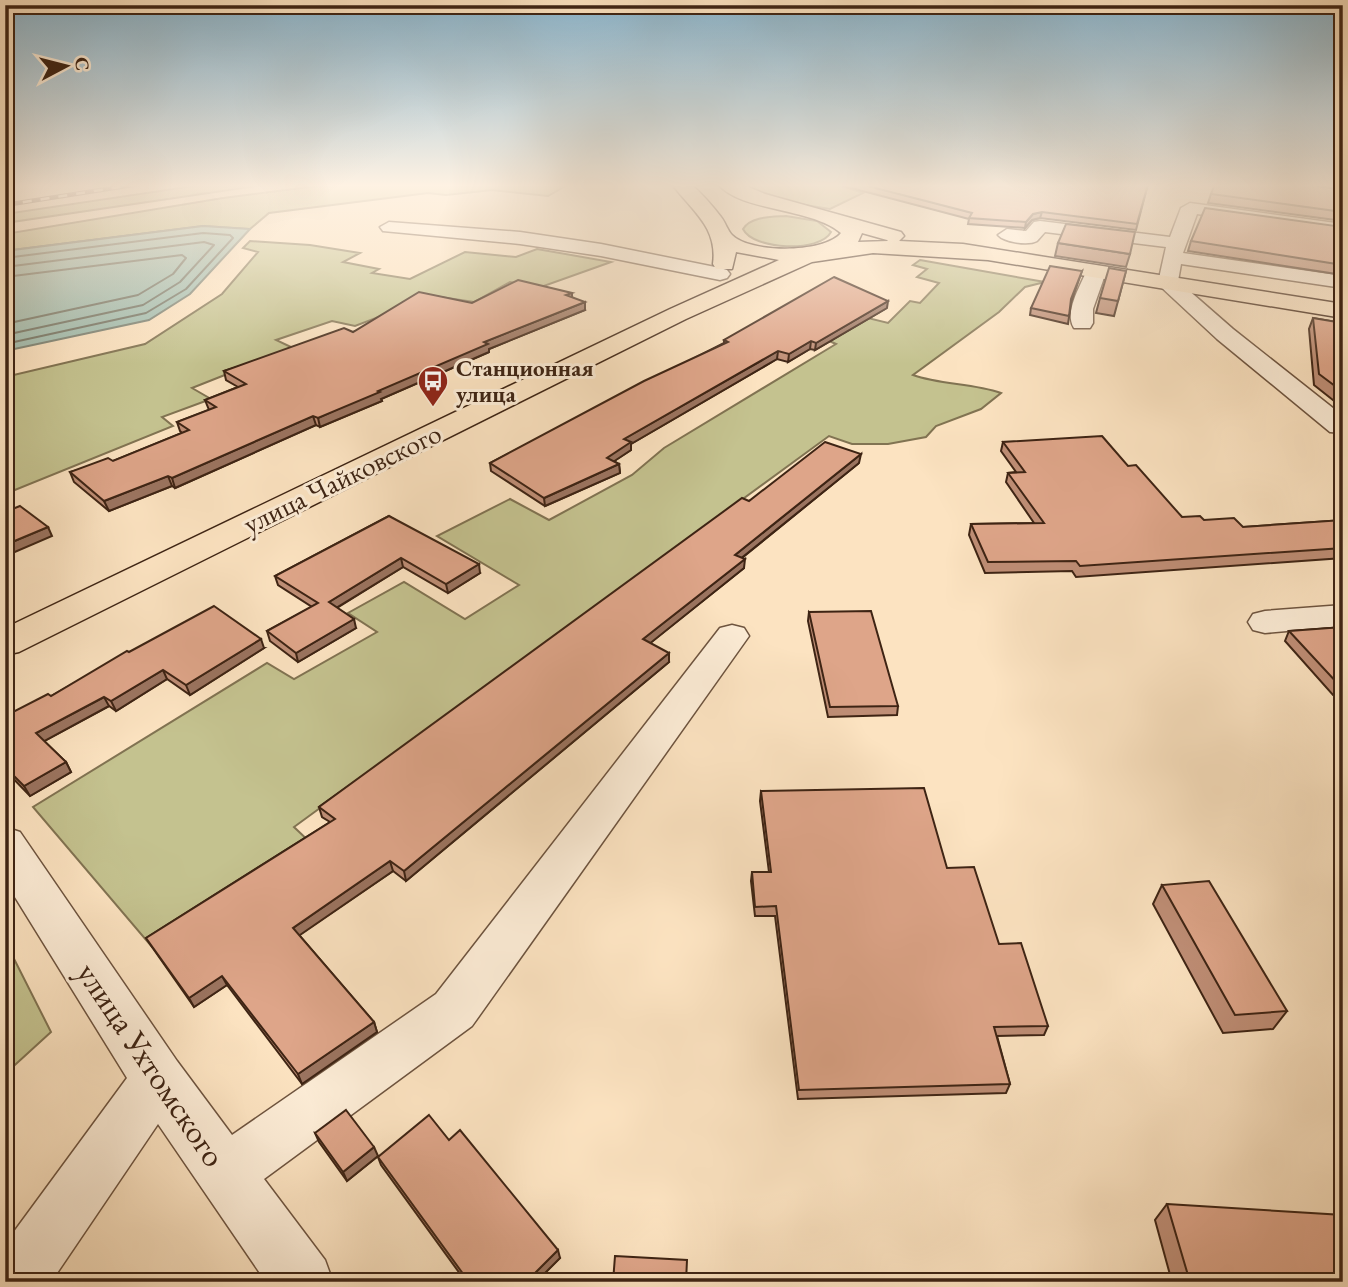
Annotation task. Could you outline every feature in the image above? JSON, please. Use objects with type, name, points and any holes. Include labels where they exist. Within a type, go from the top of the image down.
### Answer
[{"type":"main road","points":[[720,274],[727,244]]},
{"type":"main road","points":[[737,244],[738,247],[769,253],[892,246],[988,254]]},
{"type":"main road","points":[[825,251],[839,244]]},
{"type":"main road","points":[[934,244],[1343,311]]},
{"type":"main road","name":"улица Чайковского","points":[[5,643],[678,314],[805,257],[825,251]]},
{"type":"main road","name":"улица Чайковского","points":[[678,314],[720,274]]},
{"type":"street","points":[[561,244],[720,274]]},
{"type":"street","points":[[1142,244],[1343,282]]},
{"type":"street","points":[[1177,244],[1168,284],[1339,426]]},
{"type":"street","points":[[1082,323],[1082,309],[1096,272]]},
{"type":"street","points":[[1265,622],[1343,615]]},
{"type":"street","points":[[226,1173],[454,1010],[732,636]]},
{"type":"street","name":"улица Ухтомского","points":[[5,844],[158,1079],[226,1173],[291,1277]]},
{"type":"street","points":[[15,1282],[158,1079]]},
{"type":"shaded area","points":[[5,244],[60,244],[5,251]]},
{"type":"shaded area","points":[[247,244],[296,244],[360,253],[343,262],[379,269],[372,273],[410,279],[465,252],[516,257],[537,249],[611,262],[541,287],[510,282],[474,302],[434,296],[355,326],[332,321],[276,340],[293,348],[192,388],[211,399],[162,417],[173,426],[5,494],[5,377],[145,344],[222,294],[258,252],[243,248]]},
{"type":"shaded area","points":[[769,244],[809,244],[801,246]]},
{"type":"shaded area","points":[[920,260],[1045,282],[1025,287],[999,312],[913,375],[1001,393],[981,409],[936,426],[926,437],[888,444],[852,444],[829,436],[294,827],[313,845],[152,947],[33,807],[267,663],[294,679],[377,632],[348,613],[404,582],[465,619],[519,585],[437,536],[510,499],[549,520],[632,475],[664,448],[836,344],[827,340],[864,317],[888,323],[910,301],[920,303],[939,283],[917,277],[927,269],[913,265]]},
{"type":"shaded area","points":[[5,941],[51,1032],[5,1074]]},
{"type":"water","points":[[60,244],[236,244],[190,294],[149,320],[5,351],[5,251]]},
{"type":"building","points":[[1065,244],[1132,244],[1130,254]]},
{"type":"building","points":[[1210,244],[1343,244],[1343,265]]},
{"type":"building","points":[[1050,266],[1082,271],[1071,299],[1069,316],[1031,308]]},
{"type":"building","points":[[1109,268],[1126,271],[1118,301],[1100,298]]},
{"type":"building","points":[[834,277],[888,301],[816,343],[811,341],[789,354],[778,351],[624,439],[631,442],[607,458],[619,464],[544,498],[490,463],[644,381],[728,342],[724,340]]},
{"type":"building","points":[[518,280],[572,293],[566,295],[585,302],[484,342],[488,344],[318,418],[313,416],[172,478],[168,476],[104,501],[70,472],[108,458],[113,461],[189,430],[177,422],[216,407],[205,400],[246,384],[224,371],[344,328],[353,332],[419,292],[472,303]]},
{"type":"building","points":[[1313,318],[1343,323],[1343,392],[1319,374]]},
{"type":"building","points":[[1102,436],[1128,466],[1136,465],[1182,517],[1200,516],[1204,520],[1234,518],[1243,527],[1343,520],[1343,548],[1080,566],[1076,561],[988,562],[971,524],[1044,523],[1008,473],[1025,472],[1003,442]]},
{"type":"building","points":[[825,442],[861,454],[735,555],[745,559],[643,639],[669,653],[404,871],[390,861],[293,928],[374,1022],[298,1074],[222,976],[189,998],[146,938],[335,819],[319,807],[742,498],[749,501]]},
{"type":"building","points":[[20,506],[48,527],[5,545],[5,512]]},
{"type":"building","points":[[389,516],[479,564],[446,584],[401,558],[329,602],[354,619],[296,653],[267,631],[318,603],[275,576]]},
{"type":"building","points":[[214,606],[261,639],[186,685],[163,670],[111,701],[104,697],[36,733],[66,762],[24,786],[5,767],[5,758],[11,755],[5,749],[5,716],[48,694],[51,696],[127,651]]},
{"type":"building","points":[[871,611],[898,706],[830,707],[809,612]]},
{"type":"building","points":[[1343,627],[1343,685],[1339,685],[1289,631]]},
{"type":"building","points":[[924,788],[947,868],[974,867],[999,944],[1021,943],[1048,1026],[994,1027],[1010,1084],[799,1090],[776,906],[755,907],[752,872],[771,872],[761,791]]},
{"type":"building","points":[[1209,881],[1287,1011],[1235,1015],[1162,885]]},
{"type":"building","points":[[346,1110],[374,1147],[343,1172],[315,1133]]},
{"type":"building","points":[[429,1115],[449,1140],[460,1130],[558,1250],[526,1282],[469,1282],[378,1157]]},
{"type":"building","points":[[1167,1204],[1343,1215],[1343,1282],[1190,1282]]},
{"type":"building","points":[[615,1256],[687,1260],[686,1282],[613,1282]]},
{"type":"place","name":"Станционная улица","points":[[433,408]]}]
